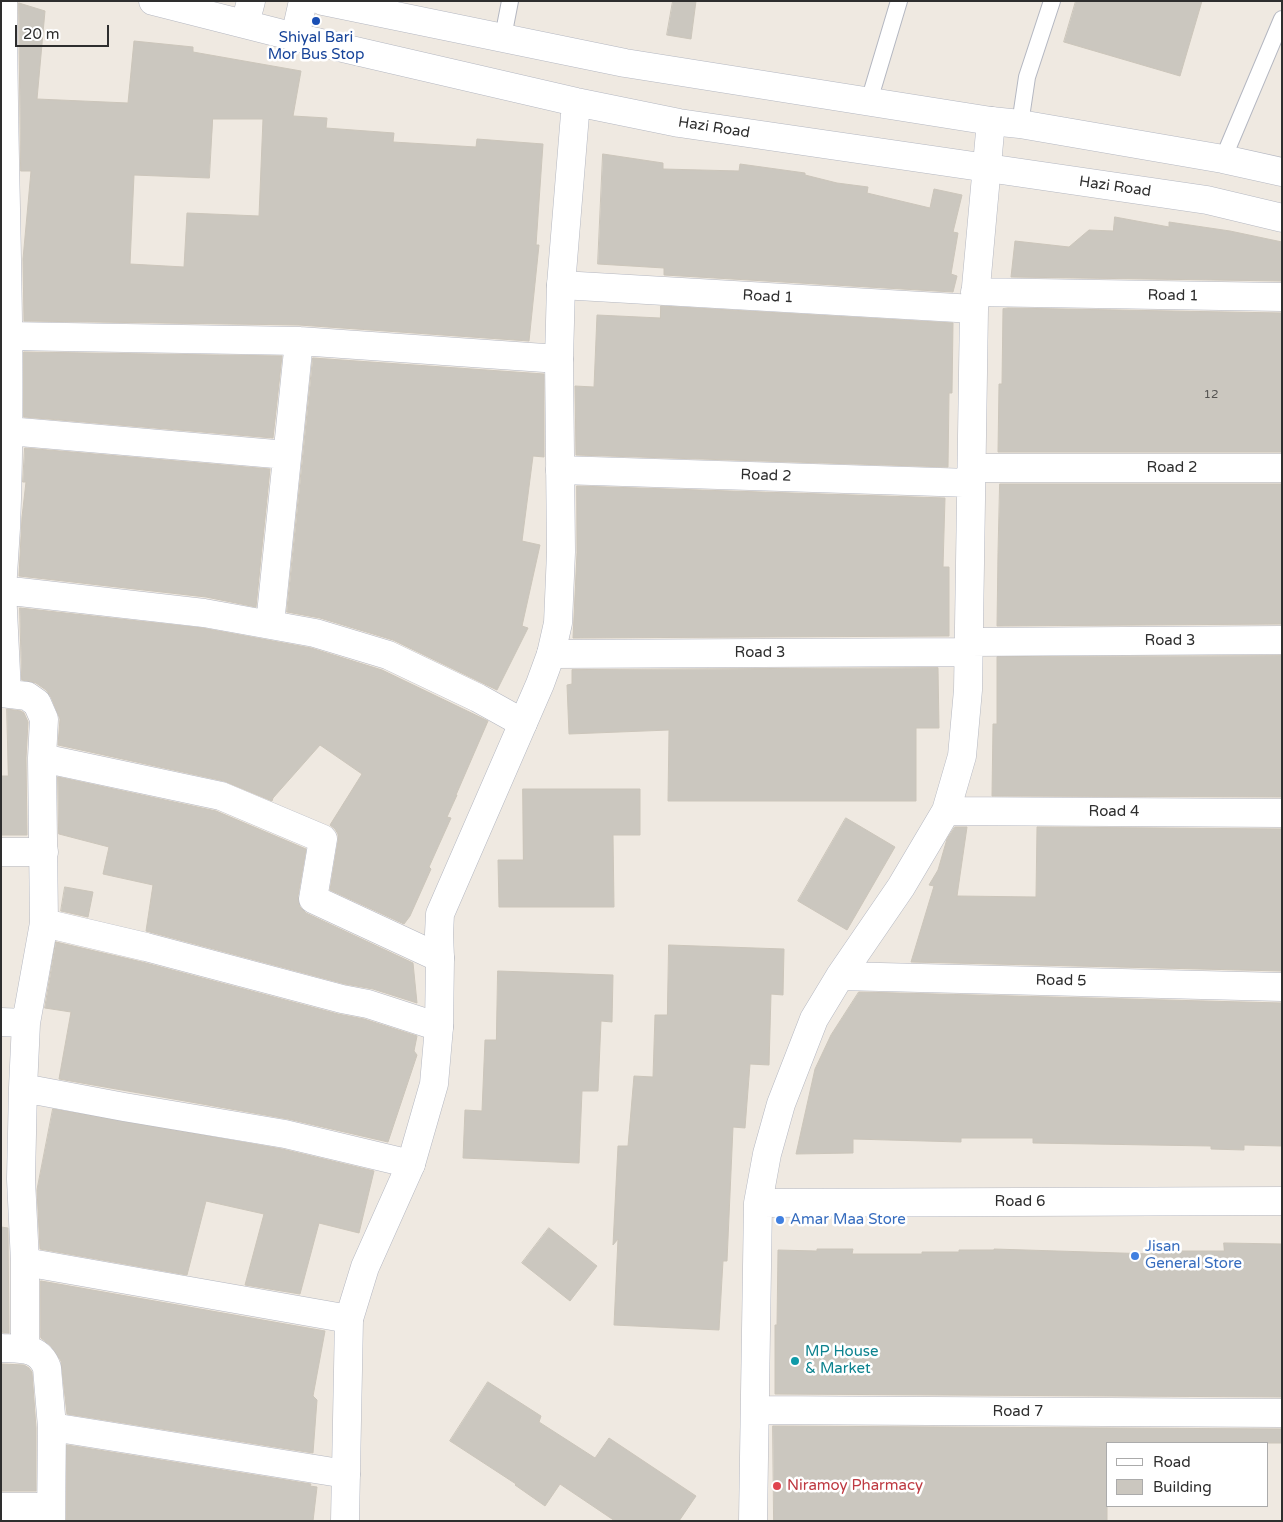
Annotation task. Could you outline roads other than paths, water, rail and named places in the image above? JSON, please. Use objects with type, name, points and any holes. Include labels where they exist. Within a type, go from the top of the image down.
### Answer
[{"type":"street","points":[[1,1508],[51,1514],[52,1426],[47,1368],[44,1359],[38,1354],[13,1349],[25,1262],[11,1179],[23,1088],[14,1023],[44,923],[42,758],[44,719],[36,703],[27,696],[4,693],[2,590],[8,431],[4,366],[8,336],[2,1]]},
{"type":"street","name":"Hazi Road","points":[[153,1],[248,13],[295,37],[576,102],[679,123],[1207,200],[1282,218]]},
{"type":"street","points":[[295,37],[303,1]]},
{"type":"street","points":[[323,1],[625,63],[1020,124],[1223,159],[1282,172]]},
{"type":"street","points":[[345,1521],[349,1319],[365,1267],[411,1164],[434,1084],[439,1027],[440,958],[438,934],[440,914],[540,684],[551,654],[558,623],[561,552],[559,358],[561,285],[576,102]]},
{"type":"street","points":[[754,1521],[758,1203],[767,1154],[781,1104],[814,1019],[840,976],[901,887],[946,811],[962,756],[968,690],[975,300],[991,121]]},
{"type":"street","name":"Road 1","points":[[561,285],[975,300],[1282,298]]},
{"type":"street","points":[[8,336],[299,341],[559,358]]},
{"type":"street","points":[[270,624],[299,341]]},
{"type":"street","points":[[8,431],[287,455]]},
{"type":"street","name":"Road 2","points":[[560,470],[972,476],[1282,468]]},
{"type":"street","points":[[2,590],[204,613],[314,633],[388,655],[478,698],[523,723]]},
{"type":"street","name":"Road 3","points":[[551,654],[1282,640]]},
{"type":"street","points":[[42,758],[221,796],[323,839],[313,899],[440,958]]},
{"type":"street","name":"Road 4","points":[[946,811],[1282,812]]},
{"type":"street","points":[[1,852],[44,852]]},
{"type":"street","points":[[44,923],[368,1004],[439,1027]]},
{"type":"street","name":"Road 5","points":[[840,976],[1282,987]]},
{"type":"street","points":[[23,1088],[124,1108],[285,1134],[411,1164]]},
{"type":"street","name":"Road 6","points":[[758,1203],[1282,1201]]},
{"type":"street","points":[[25,1262],[349,1319]]},
{"type":"street","name":"Road 7","points":[[755,1410],[1282,1413]]},
{"type":"street","points":[[52,1426],[346,1474]]},
{"type":"lane","points":[[503,37],[510,1]]},
{"type":"lane","points":[[868,101],[899,1]]},
{"type":"lane","points":[[1020,124],[1027,77],[1052,1]]},
{"type":"lane","points":[[1223,159],[1282,19]]},
{"type":"place","name":"Shiyal Bari Mor Bus Stop","points":[[316,21]]},
{"type":"place","name":"Amar Maa Store","points":[[780,1220]]},
{"type":"place","name":"Jisan General Store","points":[[1135,1256]]},
{"type":"place","name":"MP House & Market","points":[[795,1361]]},
{"type":"place","name":"Niramoy Pharmacy","points":[[777,1486]]}]
